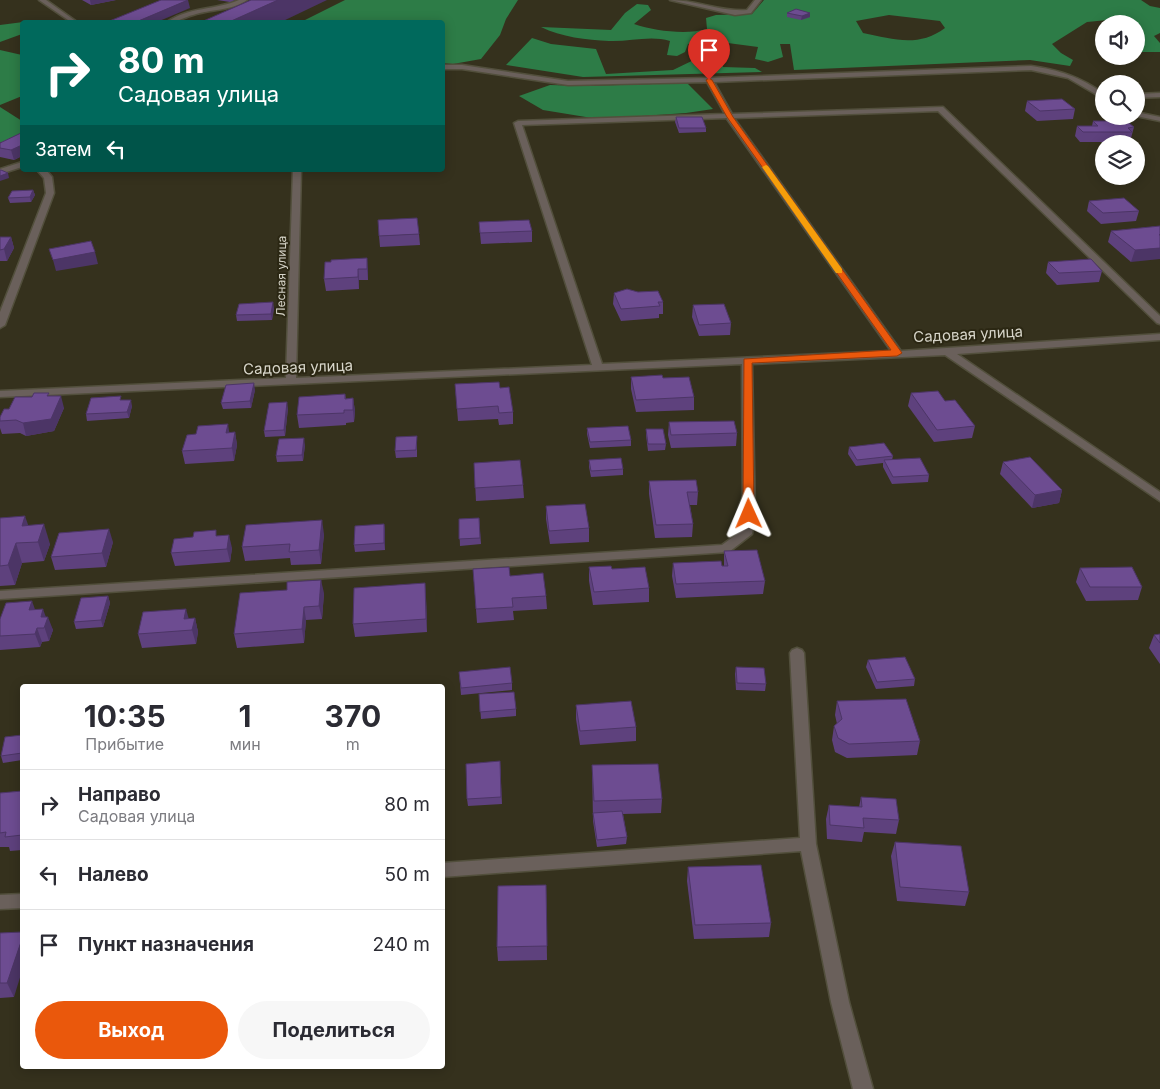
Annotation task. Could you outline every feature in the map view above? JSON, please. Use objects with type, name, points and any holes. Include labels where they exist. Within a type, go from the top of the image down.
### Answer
[{"type":"street","points":[[42,0],[71,20]]},
{"type":"street","points":[[175,20],[192,13],[228,7],[244,0]]},
{"type":"street","points":[[673,0],[736,13],[749,12],[758,0]]},
{"type":"street","points":[[445,66],[568,83],[709,80],[1031,68],[1068,74],[1095,90]]},
{"type":"street","points":[[709,80],[730,117],[897,353]]},
{"type":"street","points":[[1145,96],[1160,95]]},
{"type":"street","points":[[598,368],[518,123],[940,110],[1160,321]]},
{"type":"street","points":[[1145,116],[1160,119]]},
{"type":"street","points":[[0,172],[20,165]]},
{"type":"street","points":[[0,325],[50,193],[48,177],[42,172]]},
{"type":"street","name":"Лесная улица","points":[[291,382],[296,172]]},
{"type":"street","name":"Садовая улица","points":[[0,394],[948,352],[1160,337]]},
{"type":"street","points":[[948,352],[1160,497]]},
{"type":"street","points":[[0,595],[725,548],[746,534],[749,514],[747,361]]},
{"type":"street","points":[[797,653],[808,844],[840,1002],[863,1089]]},
{"type":"street","points":[[445,870],[808,844]]},
{"type":"street","points":[[0,902],[20,901]]},
{"type":"green space","points":[[345,0],[518,0],[506,19],[500,35],[481,59],[453,64],[445,63],[445,20],[305,20]]},
{"type":"green space","points":[[764,0],[1141,0],[1150,6],[1160,8],[1160,33],[1154,36],[1160,43],[1160,52],[1145,52],[1145,15],[1095,15],[1095,21],[1087,22],[1052,44],[1061,53],[1073,60],[1070,66],[1030,60],[794,70],[790,44],[780,44],[783,57],[768,62],[755,59],[758,47],[705,40],[688,44],[685,52],[677,56],[667,55],[670,41],[662,39],[592,40],[566,36],[541,27],[611,30],[625,13],[637,4],[648,5],[651,10],[634,24],[651,29],[699,31],[707,29],[706,18],[716,15],[752,14]],"holes":[[[889,15],[940,21],[945,28],[925,38],[905,40],[863,33],[856,21]]]},
{"type":"green space","points":[[20,22],[20,35],[0,42],[0,25]]},
{"type":"green space","points":[[532,38],[551,44],[596,49],[606,74],[673,70],[702,56],[721,55],[723,67],[755,68],[762,72],[583,77],[506,65]]},
{"type":"green space","points":[[0,50],[20,55],[20,97],[0,105]]},
{"type":"green space","points":[[687,83],[713,109],[686,113],[598,119],[543,110],[519,96],[550,85],[586,86]]},
{"type":"green space","points":[[0,107],[20,120],[20,143],[0,142]]},
{"type":"building","points":[[161,0],[188,0],[141,20],[112,20]]},
{"type":"building","points":[[251,0],[278,0],[233,20],[206,20]]},
{"type":"building","points":[[796,9],[810,13],[802,16],[787,13]]},
{"type":"building","points":[[1062,99],[1075,109],[1040,111],[1027,101]]},
{"type":"building","points":[[676,117],[702,117],[706,128],[679,128]]},
{"type":"building","points":[[1132,125],[1134,127],[1128,128],[1132,132],[1083,132],[1077,126]]},
{"type":"building","points":[[20,133],[20,146],[11,150],[0,148],[0,143]]},
{"type":"building","points":[[1,170],[8,173],[0,176]]},
{"type":"building","points":[[33,190],[30,197],[8,198],[12,191]]},
{"type":"building","points":[[1124,198],[1139,211],[1103,213],[1089,201]]},
{"type":"building","points":[[417,218],[419,234],[379,236],[378,220]]},
{"type":"building","points":[[529,220],[532,231],[480,233],[479,222]]},
{"type":"building","points":[[1160,226],[1160,248],[1135,250],[1111,231]]},
{"type":"building","points":[[0,237],[11,237],[4,249],[0,250]]},
{"type":"building","points":[[91,241],[95,252],[53,260],[49,249]]},
{"type":"building","points":[[367,258],[367,269],[358,269],[358,277],[324,279],[325,262]]},
{"type":"building","points":[[1091,259],[1102,271],[1059,273],[1048,262]]},
{"type":"building","points":[[627,289],[638,292],[658,291],[663,302],[658,302],[660,306],[621,309],[614,293]]},
{"type":"building","points":[[273,302],[271,314],[236,315],[239,304]]},
{"type":"building","points":[[724,304],[731,323],[699,325],[693,305]]},
{"type":"building","points":[[662,375],[663,378],[689,377],[694,397],[636,400],[631,377]]},
{"type":"building","points":[[499,382],[500,388],[509,387],[513,412],[499,413],[498,406],[457,409],[455,384]]},
{"type":"building","points":[[254,383],[250,401],[221,403],[226,385]]},
{"type":"building","points":[[938,391],[945,401],[955,400],[975,426],[937,430],[911,393]]},
{"type":"building","points":[[34,393],[49,393],[47,396],[61,396],[51,419],[23,423],[16,420],[0,421],[4,409],[9,409],[15,397],[32,397]]},
{"type":"building","points":[[345,394],[345,399],[353,398],[353,410],[344,410],[344,413],[297,415],[299,397]]},
{"type":"building","points":[[121,396],[120,400],[131,400],[127,412],[86,414],[91,398]]},
{"type":"building","points":[[287,402],[284,430],[264,431],[269,403]]},
{"type":"building","points":[[734,421],[737,433],[671,435],[669,422]]},
{"type":"building","points":[[228,424],[226,433],[235,432],[232,448],[182,451],[187,435],[196,434],[198,426]]},
{"type":"building","points":[[628,426],[631,440],[590,442],[587,428]]},
{"type":"building","points":[[646,429],[663,429],[666,444],[648,444]]},
{"type":"building","points":[[417,436],[416,450],[395,451],[396,437]]},
{"type":"building","points":[[304,438],[302,455],[276,456],[279,439]]},
{"type":"building","points":[[884,443],[893,456],[857,460],[849,447]]},
{"type":"building","points":[[1030,457],[1062,490],[1035,495],[1003,462]]},
{"type":"building","points":[[621,458],[623,469],[591,471],[589,460]]},
{"type":"building","points":[[920,458],[929,475],[893,477],[884,460]]},
{"type":"building","points":[[520,460],[523,485],[475,488],[474,463]]},
{"type":"building","points":[[696,480],[698,492],[687,492],[693,524],[656,525],[649,481]]},
{"type":"building","points":[[585,504],[589,528],[549,531],[546,506]]},
{"type":"building","points":[[25,516],[22,526],[44,524],[38,542],[16,543],[8,565],[0,566],[0,518]]},
{"type":"building","points":[[479,518],[480,538],[459,539],[459,519]]},
{"type":"building","points":[[322,520],[319,550],[289,552],[290,544],[242,547],[246,525]]},
{"type":"building","points":[[384,524],[384,543],[354,545],[355,526]]},
{"type":"building","points":[[109,529],[102,553],[51,557],[59,533]]},
{"type":"building","points":[[216,530],[216,536],[229,535],[227,549],[171,553],[174,539],[193,537],[194,532]]},
{"type":"building","points":[[757,550],[765,581],[676,584],[673,563],[721,561],[722,566],[728,566],[724,551]]},
{"type":"building","points":[[611,566],[612,569],[645,567],[649,588],[594,592],[589,567]]},
{"type":"building","points":[[509,567],[510,576],[543,573],[546,596],[512,598],[513,607],[476,609],[473,569]]},
{"type":"building","points":[[1132,567],[1142,587],[1090,587],[1080,568]]},
{"type":"building","points":[[321,580],[319,606],[304,607],[302,629],[234,634],[240,593],[287,590],[287,582]]},
{"type":"building","points":[[425,583],[426,619],[353,624],[354,588]]},
{"type":"building","points":[[108,596],[101,620],[74,622],[81,598]]},
{"type":"building","points":[[32,601],[29,610],[43,609],[41,617],[48,617],[44,628],[37,628],[35,634],[0,636],[0,619],[6,603]]},
{"type":"building","points":[[186,609],[184,619],[195,618],[192,630],[138,634],[143,612]]},
{"type":"building","points":[[1160,634],[1160,643],[1154,635]]},
{"type":"building","points":[[905,657],[915,679],[877,682],[868,660]]},
{"type":"building","points":[[510,667],[512,683],[461,688],[459,672]]},
{"type":"building","points":[[736,667],[764,668],[766,684],[737,683]]},
{"type":"building","points":[[514,692],[516,709],[480,712],[479,694]]},
{"type":"building","points":[[906,699],[920,741],[849,744],[838,738],[834,726],[842,719],[837,701]]},
{"type":"building","points":[[631,701],[636,727],[580,731],[576,705]]},
{"type":"building","points":[[20,735],[20,753],[1,756],[5,737]]},
{"type":"building","points":[[500,761],[501,797],[467,799],[466,764]]},
{"type":"building","points":[[658,764],[662,799],[594,801],[592,765]]},
{"type":"building","points":[[20,791],[20,835],[5,837],[6,832],[0,833],[0,793]]},
{"type":"building","points":[[861,797],[896,799],[899,820],[863,818],[864,828],[830,825],[829,805],[862,807]]},
{"type":"building","points":[[622,811],[627,837],[597,840],[593,813]]},
{"type":"building","points":[[895,842],[961,846],[969,892],[900,887]]},
{"type":"building","points":[[761,865],[771,923],[695,925],[688,867]]},
{"type":"building","points":[[546,885],[547,946],[497,947],[498,886]]},
{"type":"building","points":[[20,932],[20,945],[7,983],[0,983],[0,933]]},
{"type":"slow traffic","points":[[766,167],[839,271]]},
{"type":"route","points":[[709,80],[730,117],[897,353],[747,361],[749,514]]}]
